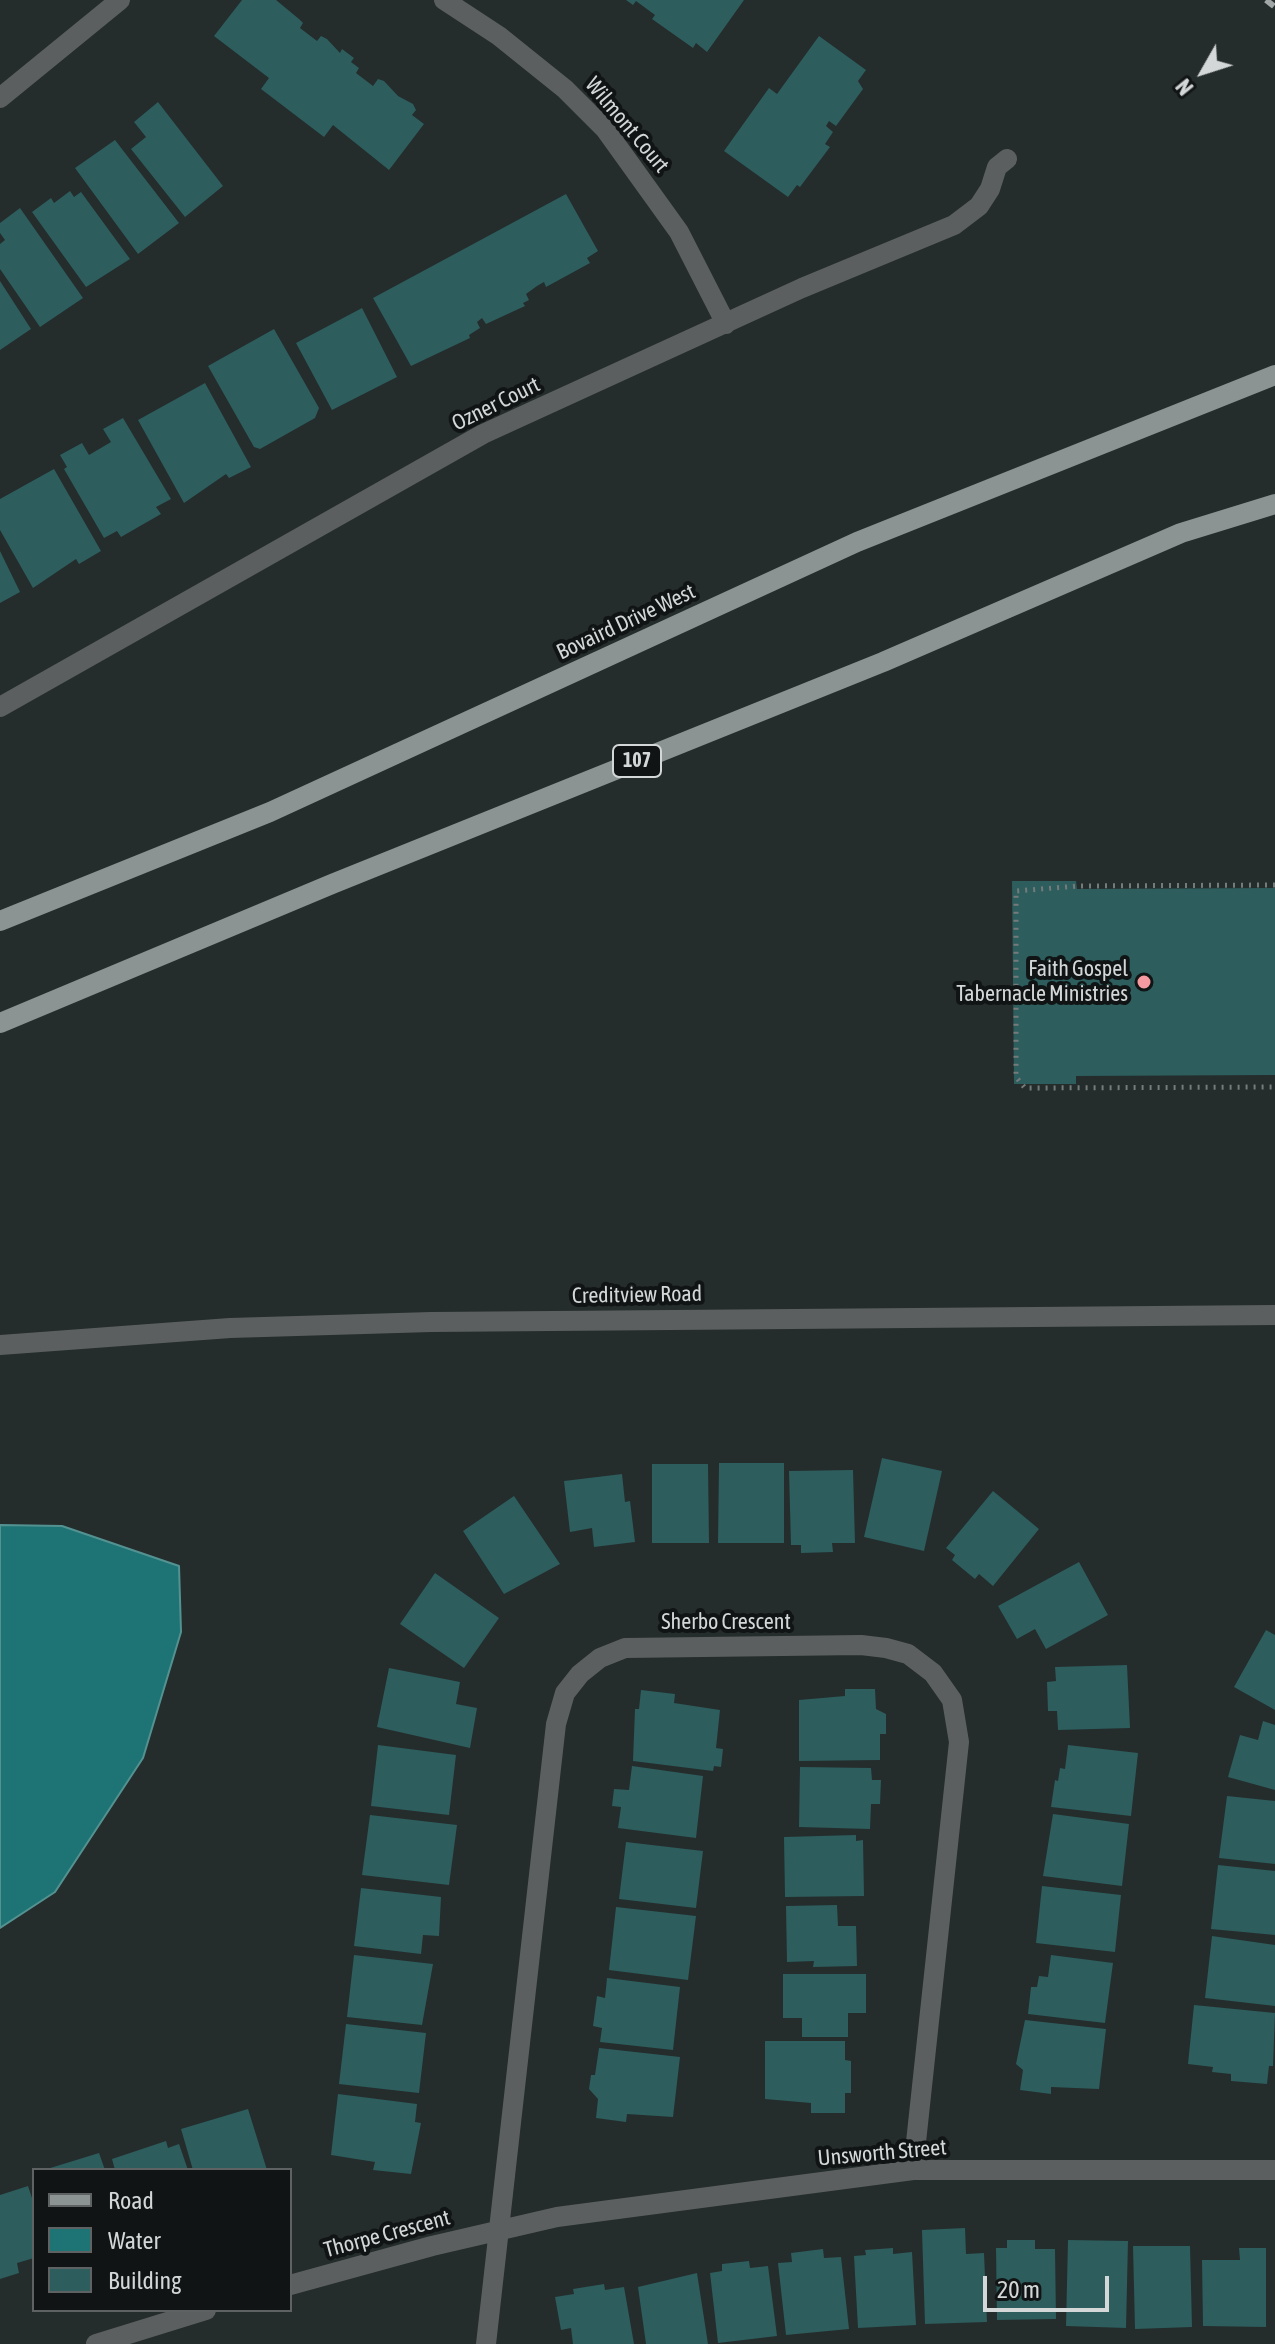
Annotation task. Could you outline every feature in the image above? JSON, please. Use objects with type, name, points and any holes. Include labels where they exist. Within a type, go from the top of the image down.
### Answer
[{"type":"main road","name":"Bovaird Drive West","points":[[0,921],[270,812],[857,542],[1275,375]]},
{"type":"main road","name":"107","points":[[0,1023],[332,884],[883,662],[1181,533],[1275,504]]},
{"type":"street","points":[[0,98],[120,0]]},
{"type":"street","name":"Wilmont Court","points":[[444,0],[510,44],[565,89],[605,129],[679,232],[726,324]]},
{"type":"street","name":"Ozner Court","points":[[0,707],[483,434],[940,228],[954,225],[979,206],[990,189],[997,167],[1007,159]]},
{"type":"street","name":"Creditview Road","points":[[0,1345],[230,1328],[431,1322],[1275,1315]]},
{"type":"street","name":"Sherbo Crescent","points":[[486,2344],[556,1724],[565,1693],[580,1674],[600,1658],[625,1648],[861,1645],[908,1654],[933,1673],[952,1700],[959,1742],[913,2170]]},
{"type":"street","name":"Unsworth Street","points":[[497,2231],[557,2217],[913,2170],[1275,2170]]},
{"type":"street","name":"Thorpe Crescent","points":[[292,2284],[497,2231]]},
{"type":"street","points":[[96,2344],[200,2312]]},
{"type":"path","points":[[1275,885],[1079,886],[1016,891],[1016,1077],[1025,1088],[1275,1087]]},
{"type":"water","points":[[0,1525],[62,1526],[179,1566],[181,1632],[143,1758],[55,1892],[0,1928]]},
{"type":"building","points":[[242,0],[276,0],[303,23],[300,28],[317,41],[321,36],[340,53],[342,49],[354,58],[351,62],[359,68],[356,73],[373,86],[378,79],[384,81],[398,96],[413,104],[416,110],[412,115],[424,124],[389,170],[333,125],[324,137],[261,89],[269,78],[214,36]]},
{"type":"building","points":[[626,0],[744,0],[707,52],[696,43],[693,48],[652,19],[655,15],[636,1],[633,5]]},
{"type":"building","points":[[819,36],[866,70],[858,81],[863,89],[836,126],[829,121],[826,126],[833,132],[825,144],[830,147],[800,187],[797,185],[788,197],[724,151],[769,88],[777,94]]},
{"type":"building","points":[[158,102],[223,186],[185,217],[131,149],[146,137],[134,122]]},
{"type":"building","points":[[115,140],[179,223],[138,254],[75,168]]},
{"type":"building","points":[[70,191],[74,197],[81,192],[130,259],[86,287],[32,212],[51,198],[54,203]]},
{"type":"building","points":[[566,194],[598,251],[587,258],[590,263],[546,287],[544,282],[537,286],[526,294],[529,300],[523,303],[525,306],[486,324],[482,318],[477,322],[480,328],[469,335],[470,338],[411,366],[373,298]]},
{"type":"building","points":[[20,208],[83,298],[40,327],[0,269],[0,244],[5,240],[0,233],[0,223]]},
{"type":"building","points":[[0,281],[31,329],[0,350]]},
{"type":"building","points":[[362,308],[397,377],[332,410],[296,343]]},
{"type":"building","points":[[274,329],[319,408],[315,418],[260,449],[254,447],[208,366]]},
{"type":"building","points":[[205,383],[251,467],[229,478],[226,474],[184,503],[138,420]]},
{"type":"building","points":[[123,418],[171,499],[156,507],[161,514],[121,537],[117,531],[104,538],[64,469],[67,467],[60,455],[82,443],[89,455],[111,442],[103,429]]},
{"type":"building","points":[[54,469],[101,551],[79,564],[76,559],[33,588],[0,530],[0,499]]},
{"type":"building","points":[[0,551],[20,592],[0,603]]},
{"type":"building","name":"Faith Gospel Tabernacle Ministries","points":[[1012,881],[1076,881],[1077,889],[1275,888],[1275,1075],[1076,1076],[1076,1084],[1014,1084]]},
{"type":"building","points":[[882,1458],[942,1471],[924,1551],[864,1537]]},
{"type":"building","points":[[719,1463],[784,1463],[784,1543],[718,1543]]},
{"type":"building","points":[[652,1464],[708,1464],[709,1543],[652,1543]]},
{"type":"building","points":[[853,1470],[855,1543],[832,1543],[833,1552],[801,1553],[801,1545],[791,1545],[789,1471]]},
{"type":"building","points":[[622,1474],[625,1502],[630,1501],[635,1542],[594,1547],[592,1528],[570,1532],[564,1481]]},
{"type":"building","points":[[993,1491],[1039,1529],[993,1586],[979,1574],[975,1579],[952,1560],[955,1555],[946,1548]]},
{"type":"building","points":[[514,1496],[560,1564],[504,1594],[463,1531]]},
{"type":"building","points":[[1079,1562],[1108,1615],[1046,1649],[1035,1629],[1017,1639],[998,1606]]},
{"type":"building","points":[[435,1573],[499,1618],[464,1668],[400,1624]]},
{"type":"building","points":[[1266,1630],[1275,1635],[1275,1710],[1234,1687]]},
{"type":"building","points":[[1127,1665],[1130,1728],[1058,1730],[1057,1711],[1048,1711],[1047,1682],[1056,1681],[1055,1667]]},
{"type":"building","points":[[389,1668],[460,1682],[456,1704],[477,1708],[470,1748],[377,1727]]},
{"type":"building","points":[[845,1689],[875,1689],[876,1709],[886,1714],[886,1734],[880,1734],[880,1760],[799,1761],[799,1700],[845,1696]]},
{"type":"building","points":[[641,1690],[675,1694],[674,1703],[720,1710],[716,1748],[723,1749],[721,1767],[714,1766],[713,1771],[633,1761],[635,1709],[639,1709]]},
{"type":"building","points":[[1263,1721],[1275,1725],[1275,1790],[1228,1777],[1240,1735],[1258,1740]]},
{"type":"building","points":[[378,1745],[456,1755],[449,1815],[371,1806]]},
{"type":"building","points":[[1068,1745],[1138,1753],[1131,1816],[1051,1807],[1055,1780],[1058,1781],[1060,1768],[1065,1769]]},
{"type":"building","points":[[632,1766],[703,1776],[696,1838],[618,1828],[621,1807],[612,1806],[614,1789],[629,1790]]},
{"type":"building","points":[[800,1767],[871,1768],[872,1780],[881,1780],[880,1804],[871,1804],[870,1829],[799,1827]]},
{"type":"building","points":[[1227,1796],[1275,1801],[1275,1864],[1219,1858]]},
{"type":"building","points":[[1053,1814],[1129,1824],[1122,1886],[1043,1876]]},
{"type":"building","points":[[370,1815],[457,1825],[449,1885],[362,1875]]},
{"type":"building","points":[[856,1835],[856,1841],[863,1840],[864,1896],[785,1897],[784,1837]]},
{"type":"building","points":[[626,1842],[703,1851],[696,1908],[619,1899]]},
{"type":"building","points":[[1218,1865],[1275,1871],[1275,1935],[1211,1929]]},
{"type":"building","points":[[1042,1886],[1121,1895],[1115,1952],[1036,1943]]},
{"type":"building","points":[[361,1888],[441,1897],[439,1936],[423,1935],[421,1954],[354,1946]]},
{"type":"building","points":[[837,1905],[838,1926],[856,1926],[857,1966],[813,1967],[814,1961],[787,1962],[786,1906]]},
{"type":"building","points":[[616,1907],[696,1916],[688,1980],[609,1970]]},
{"type":"building","points":[[1212,1936],[1275,1945],[1275,2006],[1205,1998]]},
{"type":"building","points":[[354,1955],[433,1964],[422,2025],[347,2017]]},
{"type":"building","points":[[1051,1955],[1113,1963],[1105,2023],[1028,2014],[1031,1987],[1037,1987],[1039,1976],[1048,1977]]},
{"type":"building","points":[[783,1974],[866,1974],[866,2013],[848,2013],[848,2037],[802,2037],[802,2018],[783,2018]]},
{"type":"building","points":[[607,1978],[680,1987],[673,2050],[600,2042],[602,2028],[593,2026],[597,1996],[605,1998]]},
{"type":"building","points":[[1194,2005],[1275,2013],[1273,2066],[1269,2066],[1267,2084],[1231,2081],[1231,2074],[1212,2072],[1213,2067],[1188,2064]]},
{"type":"building","points":[[1025,2020],[1106,2029],[1099,2089],[1051,2087],[1051,2094],[1020,2090],[1023,2070],[1016,2064]]},
{"type":"building","points":[[346,2024],[426,2033],[419,2093],[339,2084]]},
{"type":"building","points":[[765,2041],[845,2041],[845,2060],[851,2061],[851,2093],[845,2093],[845,2113],[811,2113],[811,2103],[765,2099]]},
{"type":"building","points":[[599,2048],[680,2057],[673,2117],[627,2114],[626,2122],[596,2118],[598,2099],[589,2089],[591,2075],[595,2075]]},
{"type":"building","points":[[338,2094],[417,2104],[415,2122],[421,2123],[411,2174],[373,2170],[375,2162],[331,2155]]},
{"type":"building","points":[[248,2109],[266,2168],[192,2168],[181,2129]]},
{"type":"building","points":[[166,2141],[168,2148],[179,2144],[187,2168],[114,2168],[112,2159]]},
{"type":"building","points":[[99,2153],[104,2168],[50,2168]]},
{"type":"building","points":[[28,2186],[32,2198],[32,2259],[17,2263],[19,2273],[0,2279],[0,2195]]},
{"type":"building","points":[[965,2228],[966,2254],[984,2253],[987,2322],[925,2324],[922,2230]]},
{"type":"building","points":[[1007,2240],[1035,2240],[1035,2249],[1055,2249],[1056,2319],[997,2320],[996,2248],[1007,2248]]},
{"type":"building","points":[[1068,2240],[1128,2241],[1126,2328],[1066,2326]]},
{"type":"building","points":[[1133,2246],[1190,2246],[1192,2327],[1135,2329]]},
{"type":"building","points":[[893,2248],[893,2254],[912,2252],[916,2325],[858,2328],[854,2256],[866,2255],[865,2250]]},
{"type":"building","points":[[1239,2248],[1266,2248],[1266,2327],[1203,2326],[1202,2260],[1240,2260]]},
{"type":"building","points":[[823,2249],[824,2258],[841,2257],[849,2329],[786,2335],[778,2263],[792,2262],[791,2253]]},
{"type":"building","points":[[749,2261],[750,2268],[768,2266],[777,2336],[718,2343],[710,2273],[722,2271],[722,2264]]},
{"type":"building","points":[[697,2273],[708,2344],[646,2344],[638,2287]]},
{"type":"building","points":[[604,2284],[605,2290],[624,2287],[634,2344],[573,2344],[571,2328],[561,2330],[555,2297],[574,2294],[573,2289]]},
{"type":"railway","points":[[1266,0],[1275,7]]},
{"type":"place","name":"Faith Gospel Tabernacle Ministries","points":[[1144,982]]}]
